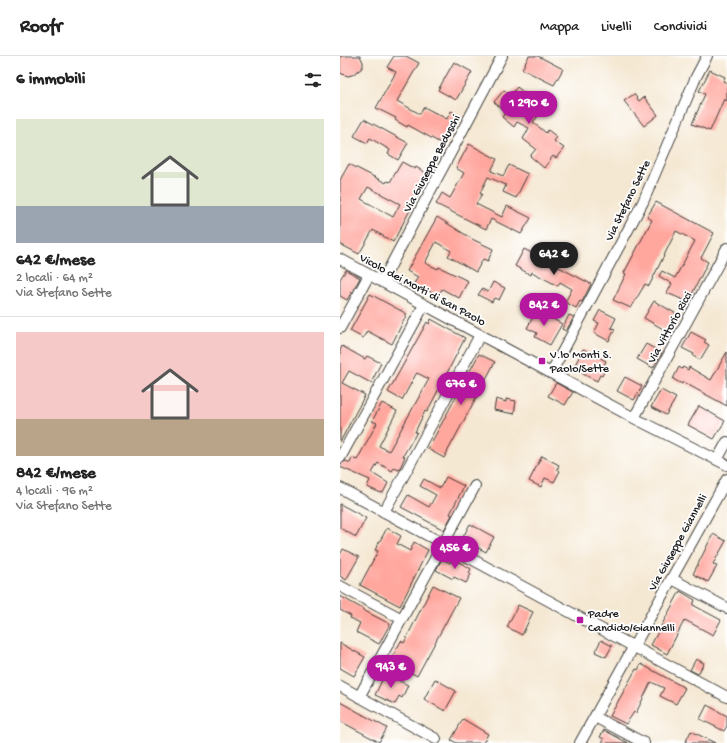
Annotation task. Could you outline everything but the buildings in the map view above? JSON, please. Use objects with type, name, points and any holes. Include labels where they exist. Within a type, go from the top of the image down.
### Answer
[{"type":"street","name":"Via Giuseppe Beduschi","points":[[382,282],[502,56]]},
{"type":"street","name":"Via Stefano Sette","points":[[551,373],[643,202],[696,77],[707,56]]},
{"type":"street","name":"Via Vittorio Ricci","points":[[634,418],[727,248]]},
{"type":"street","name":"Vicolo dei Morti di San Paolo","points":[[340,260],[634,418],[727,465]]},
{"type":"street","points":[[340,328],[369,275]]},
{"type":"street","points":[[340,458],[424,304]]},
{"type":"street","points":[[384,512],[480,335]]},
{"type":"street","points":[[717,460],[727,442]]},
{"type":"street","name":"Via Giuseppe Giannelli","points":[[580,743],[727,479]]},
{"type":"street","points":[[359,697],[475,486]]},
{"type":"street","points":[[340,488],[727,697]]},
{"type":"street","points":[[672,579],[727,608]]},
{"type":"street","points":[[340,586],[402,619]]},
{"type":"street","points":[[340,686],[436,739]]},
{"type":"street","points":[[595,717],[644,743]]},
{"type":"place","name":"V.lo Monti S. Paolo/Sette","points":[[542,361]]},
{"type":"place","name":"Padre Candido/Giannelli","points":[[580,620]]}]
